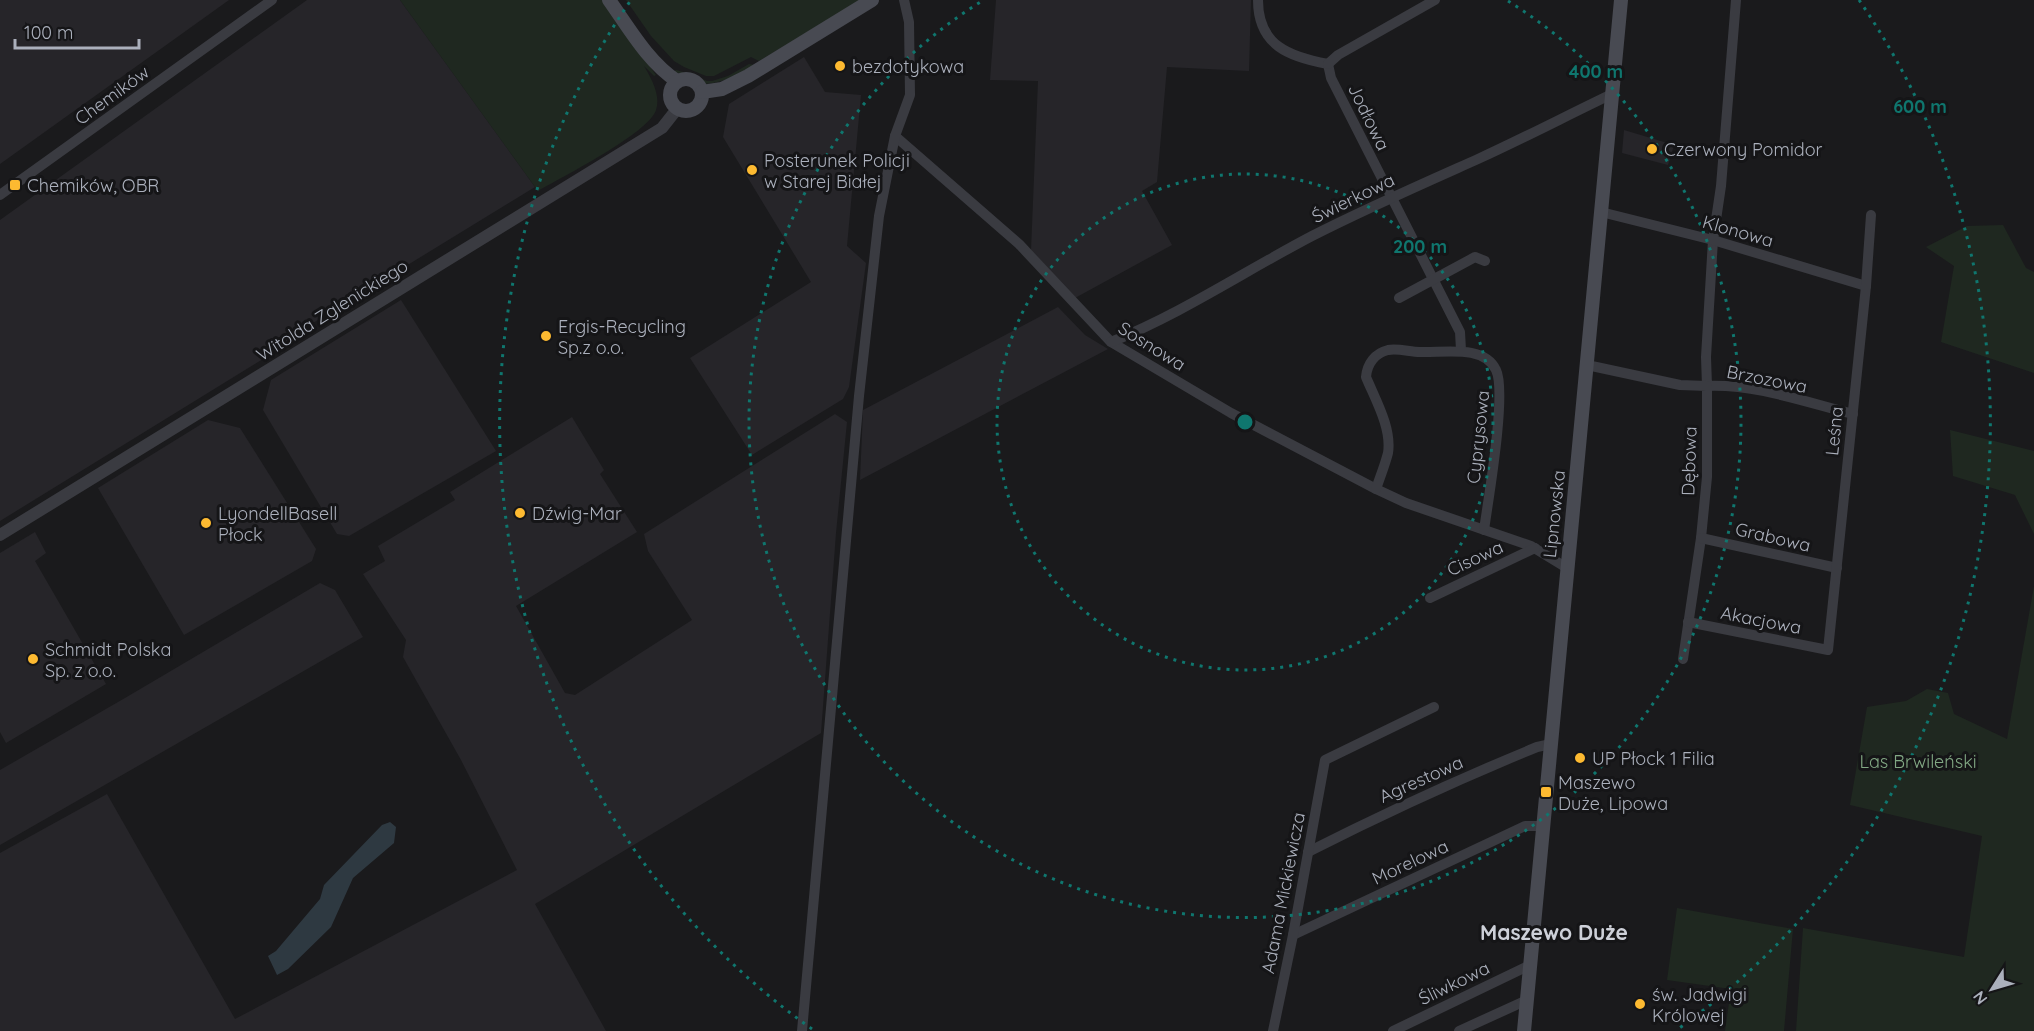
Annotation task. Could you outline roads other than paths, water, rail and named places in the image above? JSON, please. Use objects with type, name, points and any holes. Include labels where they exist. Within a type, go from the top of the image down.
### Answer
[{"type":"main road","points":[[609,0],[641,45],[667,75],[677,81]]},
{"type":"main road","points":[[702,92],[722,89],[748,76],[872,0]]},
{"type":"main road","name":"Lipnowska","points":[[1524,1031],[1621,0]]},
{"type":"main road","points":[[685,78],[694,81],[702,92],[702,99],[695,108],[689,111],[677,109],[671,102],[669,93],[677,81],[685,78]]},
{"type":"street","name":"Chemików","points":[[0,195],[272,0]]},
{"type":"street","points":[[802,1031],[860,384],[879,216],[895,136],[910,95],[909,22],[904,0]]},
{"type":"street","points":[[1258,0],[1263,25],[1273,43],[1288,54],[1328,64],[1338,55],[1435,0]]},
{"type":"street","points":[[1713,240],[1720,186],[1736,0]]},
{"type":"street","name":"Jodłowa","points":[[1328,64],[1331,78],[1460,332],[1461,350]]},
{"type":"street","name":"Świerkowa","points":[[1111,342],[1137,332],[1311,237],[1391,197],[1480,158],[1614,93]]},
{"type":"street","name":"Witolda Zglenickiego","points":[[0,535],[662,128],[677,109]]},
{"type":"street","name":"Sosnowa","points":[[895,136],[1019,244],[1111,342],[1231,413],[1376,489],[1406,503],[1535,548],[1567,568]]},
{"type":"street","name":"Klonowa","points":[[1601,212],[1713,240],[1866,285]]},
{"type":"street","name":"Leśna","points":[[1828,650],[1866,285],[1871,215]]},
{"type":"street","name":"Brzozowa","points":[[1713,240],[1706,357],[1707,386],[1726,385],[1752,389],[1853,414]]},
{"type":"street","points":[[1399,298],[1475,257],[1485,261]]},
{"type":"street","points":[[1376,489],[1388,452],[1388,444],[1387,432],[1366,376],[1367,368],[1372,360],[1389,350],[1435,352],[1461,350]]},
{"type":"street","name":"Cyprysowa","points":[[1461,350],[1479,356],[1494,366],[1500,382],[1496,437],[1484,530]]},
{"type":"street","points":[[1587,365],[1680,385],[1707,386]]},
{"type":"street","name":"Dębowa","points":[[1683,658],[1701,538],[1707,477],[1707,386]]},
{"type":"street","name":"Grabowa","points":[[1701,538],[1838,568]]},
{"type":"street","name":"Cisowa","points":[[1430,598],[1535,548]]},
{"type":"street","name":"Akacjowa","points":[[1688,622],[1828,650]]},
{"type":"street","name":"Adama Mickiewicza","points":[[1273,1031],[1325,760],[1434,707]]},
{"type":"street","name":"Agrestowa","points":[[1308,852],[1460,779],[1537,747],[1551,744]]},
{"type":"street","name":"Morelowa","points":[[1293,935],[1525,826],[1543,826]]},
{"type":"street","name":"Śliwkowa","points":[[1393,1031],[1530,965]]},
{"type":"street","points":[[1459,1031],[1527,1000]]},
{"type":"place","name":"bezdotykowa","points":[[840,66]]},
{"type":"place","name":"Czerwony Pomidor","points":[[1652,149]]},
{"type":"place","name":"Posterunek Policji w Starej Białej","points":[[752,170]]},
{"type":"place","name":"Chemików, OBR","points":[[15,185]]},
{"type":"place","name":"Ergis-Recycling Sp.z o.o.","points":[[546,336]]},
{"type":"place","name":"Dźwig-Mar","points":[[520,513]]},
{"type":"place","name":"LyondellBasell Płock","points":[[206,523]]},
{"type":"place","name":"Schmidt Polska Sp. z o.o.","points":[[33,659]]},
{"type":"place","name":"UP Płock 1 Filia","points":[[1580,758]]},
{"type":"place","name":"Maszewo Duże, Lipowa","points":[[1546,792]]},
{"type":"place","name":"św. Jadwigi Królowej","points":[[1640,1004]]},
{"type":"district","name":"Maszewo Duże","points":[[1554,932]]},
{"type":"park label","name":"Las Brwileński","points":[[1918,761]]}]
